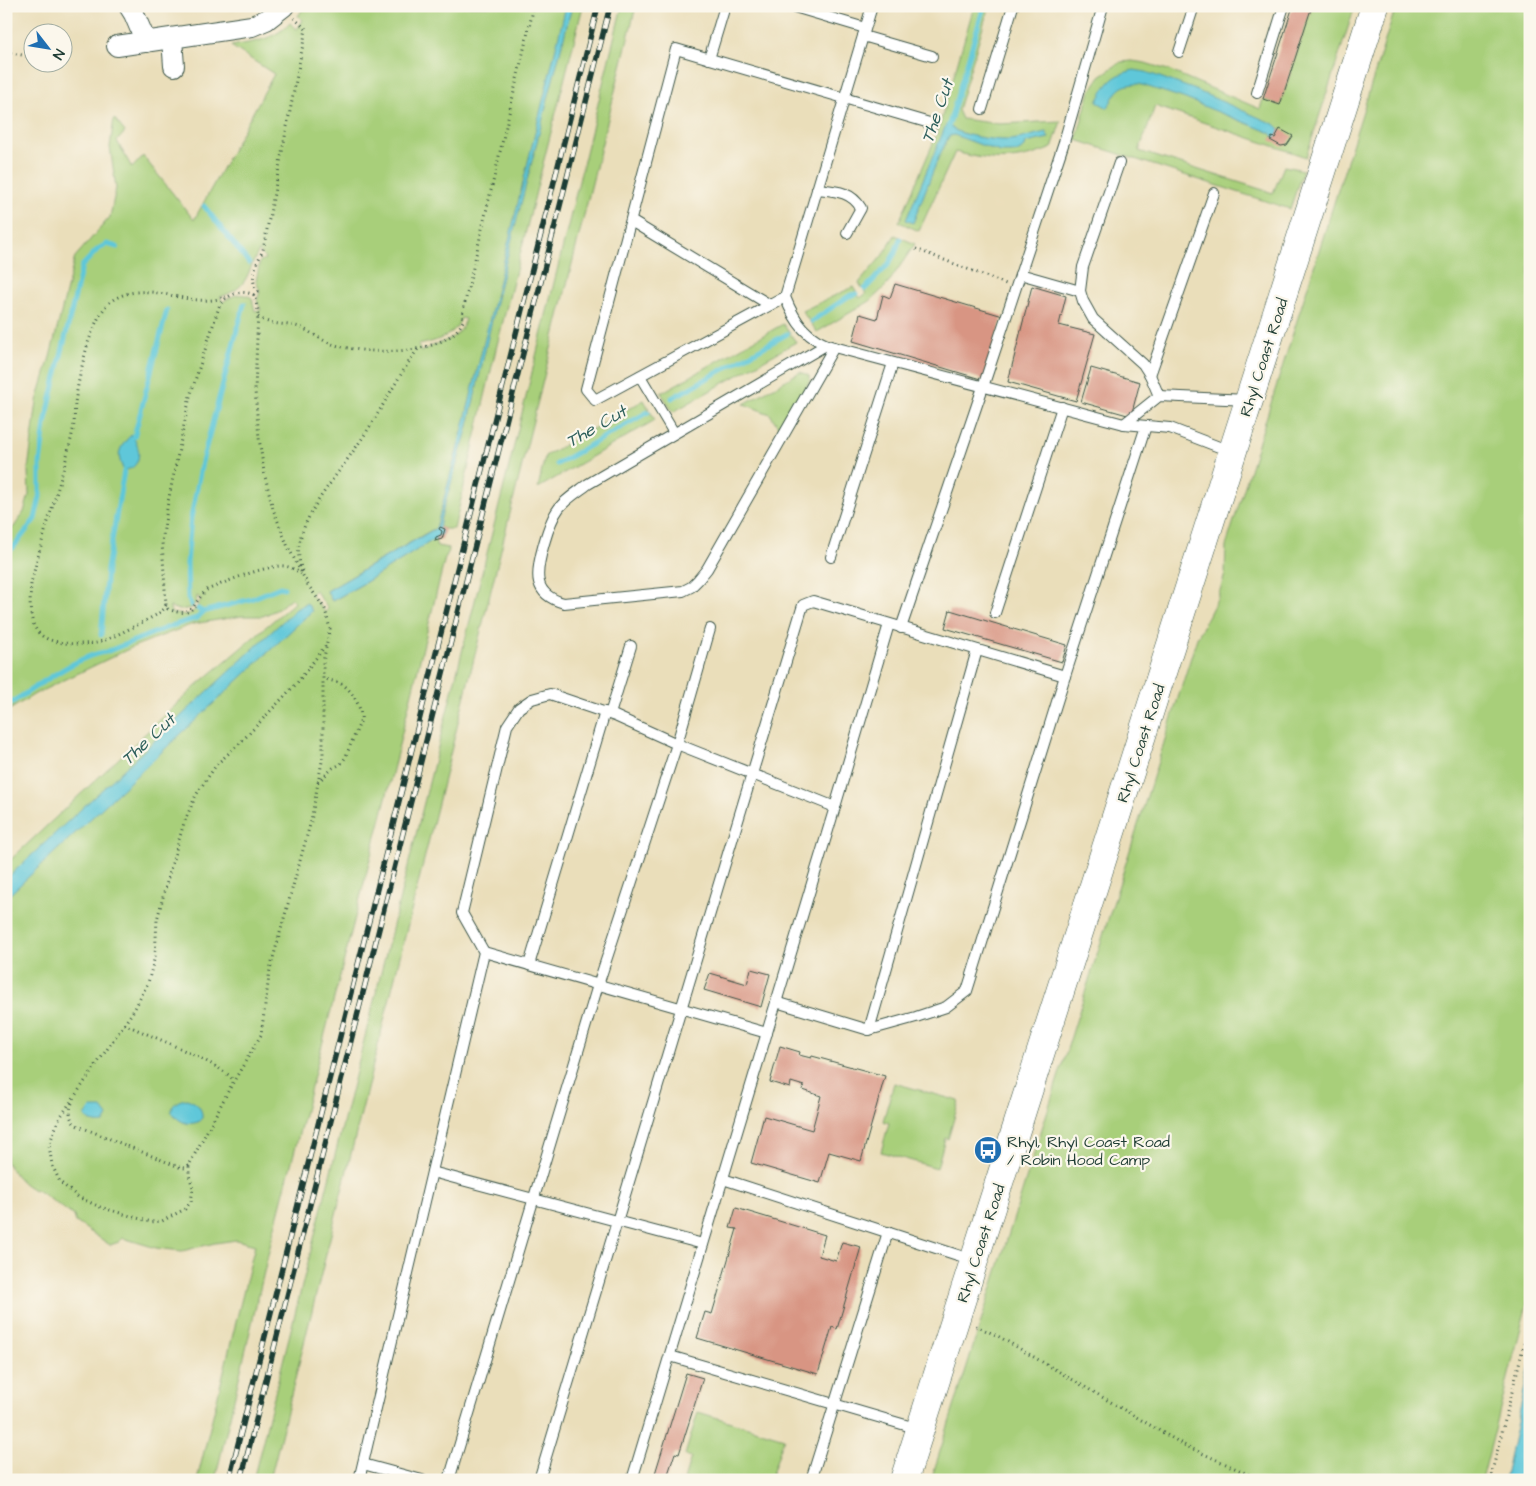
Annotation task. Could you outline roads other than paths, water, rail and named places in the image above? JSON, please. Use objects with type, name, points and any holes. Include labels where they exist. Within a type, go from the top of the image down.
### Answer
[{"type":"main road","name":"Rhyl Coast Road","points":[[904,1480],[1374,6]]},
{"type":"street","points":[[129,6],[146,42]]},
{"type":"street","points":[[117,46],[252,26],[266,20],[283,7]]},
{"type":"street","points":[[172,39],[174,66]]},
{"type":"lane","points":[[709,59],[725,6]]},
{"type":"lane","points":[[791,6],[932,56]]},
{"type":"lane","points":[[872,6],[785,297],[791,313],[810,337],[830,346],[1124,424],[1170,428],[1233,452]]},
{"type":"lane","points":[[982,109],[1013,6]]},
{"type":"lane","points":[[901,628],[1064,142],[1103,6]]},
{"type":"lane","points":[[1179,52],[1194,6]]},
{"type":"lane","points":[[1257,93],[1284,6]]},
{"type":"lane","points":[[785,297],[595,400],[586,389],[676,49],[933,124]]},
{"type":"lane","points":[[1119,163],[1083,267],[1080,291],[1083,302],[1093,319],[1137,358],[1150,375],[1159,396]]},
{"type":"lane","points":[[817,190],[844,192],[856,200],[861,208],[847,232]]},
{"type":"lane","points":[[1150,375],[1214,193]]},
{"type":"lane","points":[[631,221],[770,305]]},
{"type":"lane","points":[[1020,274],[1080,291]]},
{"type":"lane","points":[[830,346],[707,569],[691,587],[682,591],[564,603],[552,600],[543,591],[538,581],[541,555],[550,525],[559,507],[588,484],[674,433],[830,346]]},
{"type":"lane","points":[[831,557],[893,363]]},
{"type":"lane","points":[[640,376],[674,433]]},
{"type":"lane","points":[[1124,424],[1159,396],[1249,400]]},
{"type":"lane","points":[[995,613],[1062,407]]},
{"type":"lane","points":[[776,1002],[869,1030],[946,1007],[967,991],[1065,676],[1146,426]]},
{"type":"lane","points":[[539,1480],[803,605],[813,601],[1065,676]]},
{"type":"lane","points":[[632,1480],[889,624]]},
{"type":"lane","points":[[449,1480],[598,985],[677,744],[710,629]]},
{"type":"lane","points":[[529,965],[608,713],[631,646]]},
{"type":"lane","points":[[869,1030],[977,650]]},
{"type":"lane","points":[[359,1480],[484,952],[462,913],[507,726],[519,708],[532,699],[550,694],[608,713],[677,744],[835,807]]},
{"type":"lane","points":[[484,952],[767,1033]]},
{"type":"lane","points":[[432,1172],[703,1244]]},
{"type":"lane","points":[[723,1179],[974,1260]]},
{"type":"lane","points":[[811,1480],[888,1232]]},
{"type":"lane","points":[[670,1356],[920,1429]]},
{"type":"lane","points":[[363,1464],[422,1480]]},
{"type":"water","points":[[566,6],[572,6],[500,285],[467,430],[441,517],[439,529],[442,531],[441,535],[332,601],[327,591],[436,528],[463,428]]},
{"type":"water","points":[[1134,70],[1146,72],[1193,89],[1276,125],[1280,129],[1275,138],[1271,133],[1183,98],[1139,84],[1127,85],[1119,90],[1108,108],[1097,102],[1115,77]]},
{"type":"water","points":[[946,125],[964,134],[989,139],[1012,140],[1046,132],[1049,138],[1026,143],[1025,147],[1017,152],[1000,152],[954,135],[949,136],[937,161],[913,223],[906,220]]},
{"type":"water","points":[[131,435],[137,445],[139,454],[134,466],[124,471],[119,456],[123,444]]},
{"type":"water","points":[[307,603],[312,611],[6,898],[6,879],[296,609]]},
{"type":"water","points":[[187,1099],[200,1108],[202,1118],[198,1122],[183,1122],[172,1113],[176,1103]]},
{"type":"water","points":[[91,1108],[102,1108],[108,1116],[104,1123],[93,1123],[85,1116]]},
{"type":"water","points":[[1530,1365],[1530,1480],[1504,1480]]},
{"type":"waterway","name":"The Cut","points":[[947,131],[984,6]]},
{"type":"waterway","points":[[204,206],[249,263]]},
{"type":"waterway","name":"The Cut","points":[[865,289],[888,265],[900,239]]},
{"type":"waterway","points":[[6,552],[13,548],[35,519],[40,497],[40,464],[45,424],[82,266],[98,249],[107,244],[117,247]]},
{"type":"waterway","name":"The Cut","points":[[812,321],[849,296],[856,294]]},
{"type":"waterway","points":[[191,605],[188,598],[187,563],[191,518],[202,462],[244,304]]},
{"type":"waterway","points":[[134,437],[167,310]]},
{"type":"waterway","name":"The Cut","points":[[672,398],[787,334]]},
{"type":"waterway","name":"The Cut","points":[[557,464],[648,412]]},
{"type":"waterway","points":[[101,635],[107,569],[124,471]]},
{"type":"waterway","points":[[198,609],[203,612],[251,599],[280,587],[284,588]]},
{"type":"waterway","points":[[6,706],[82,659],[197,618],[203,612]]},
{"type":"railway","points":[[229,1480],[598,6]]},
{"type":"railway","points":[[241,1480],[610,6]]},
{"type":"place","name":"Rhyl, Rhyl Coast Road / Robin Hood Camp","points":[[988,1150]]}]
